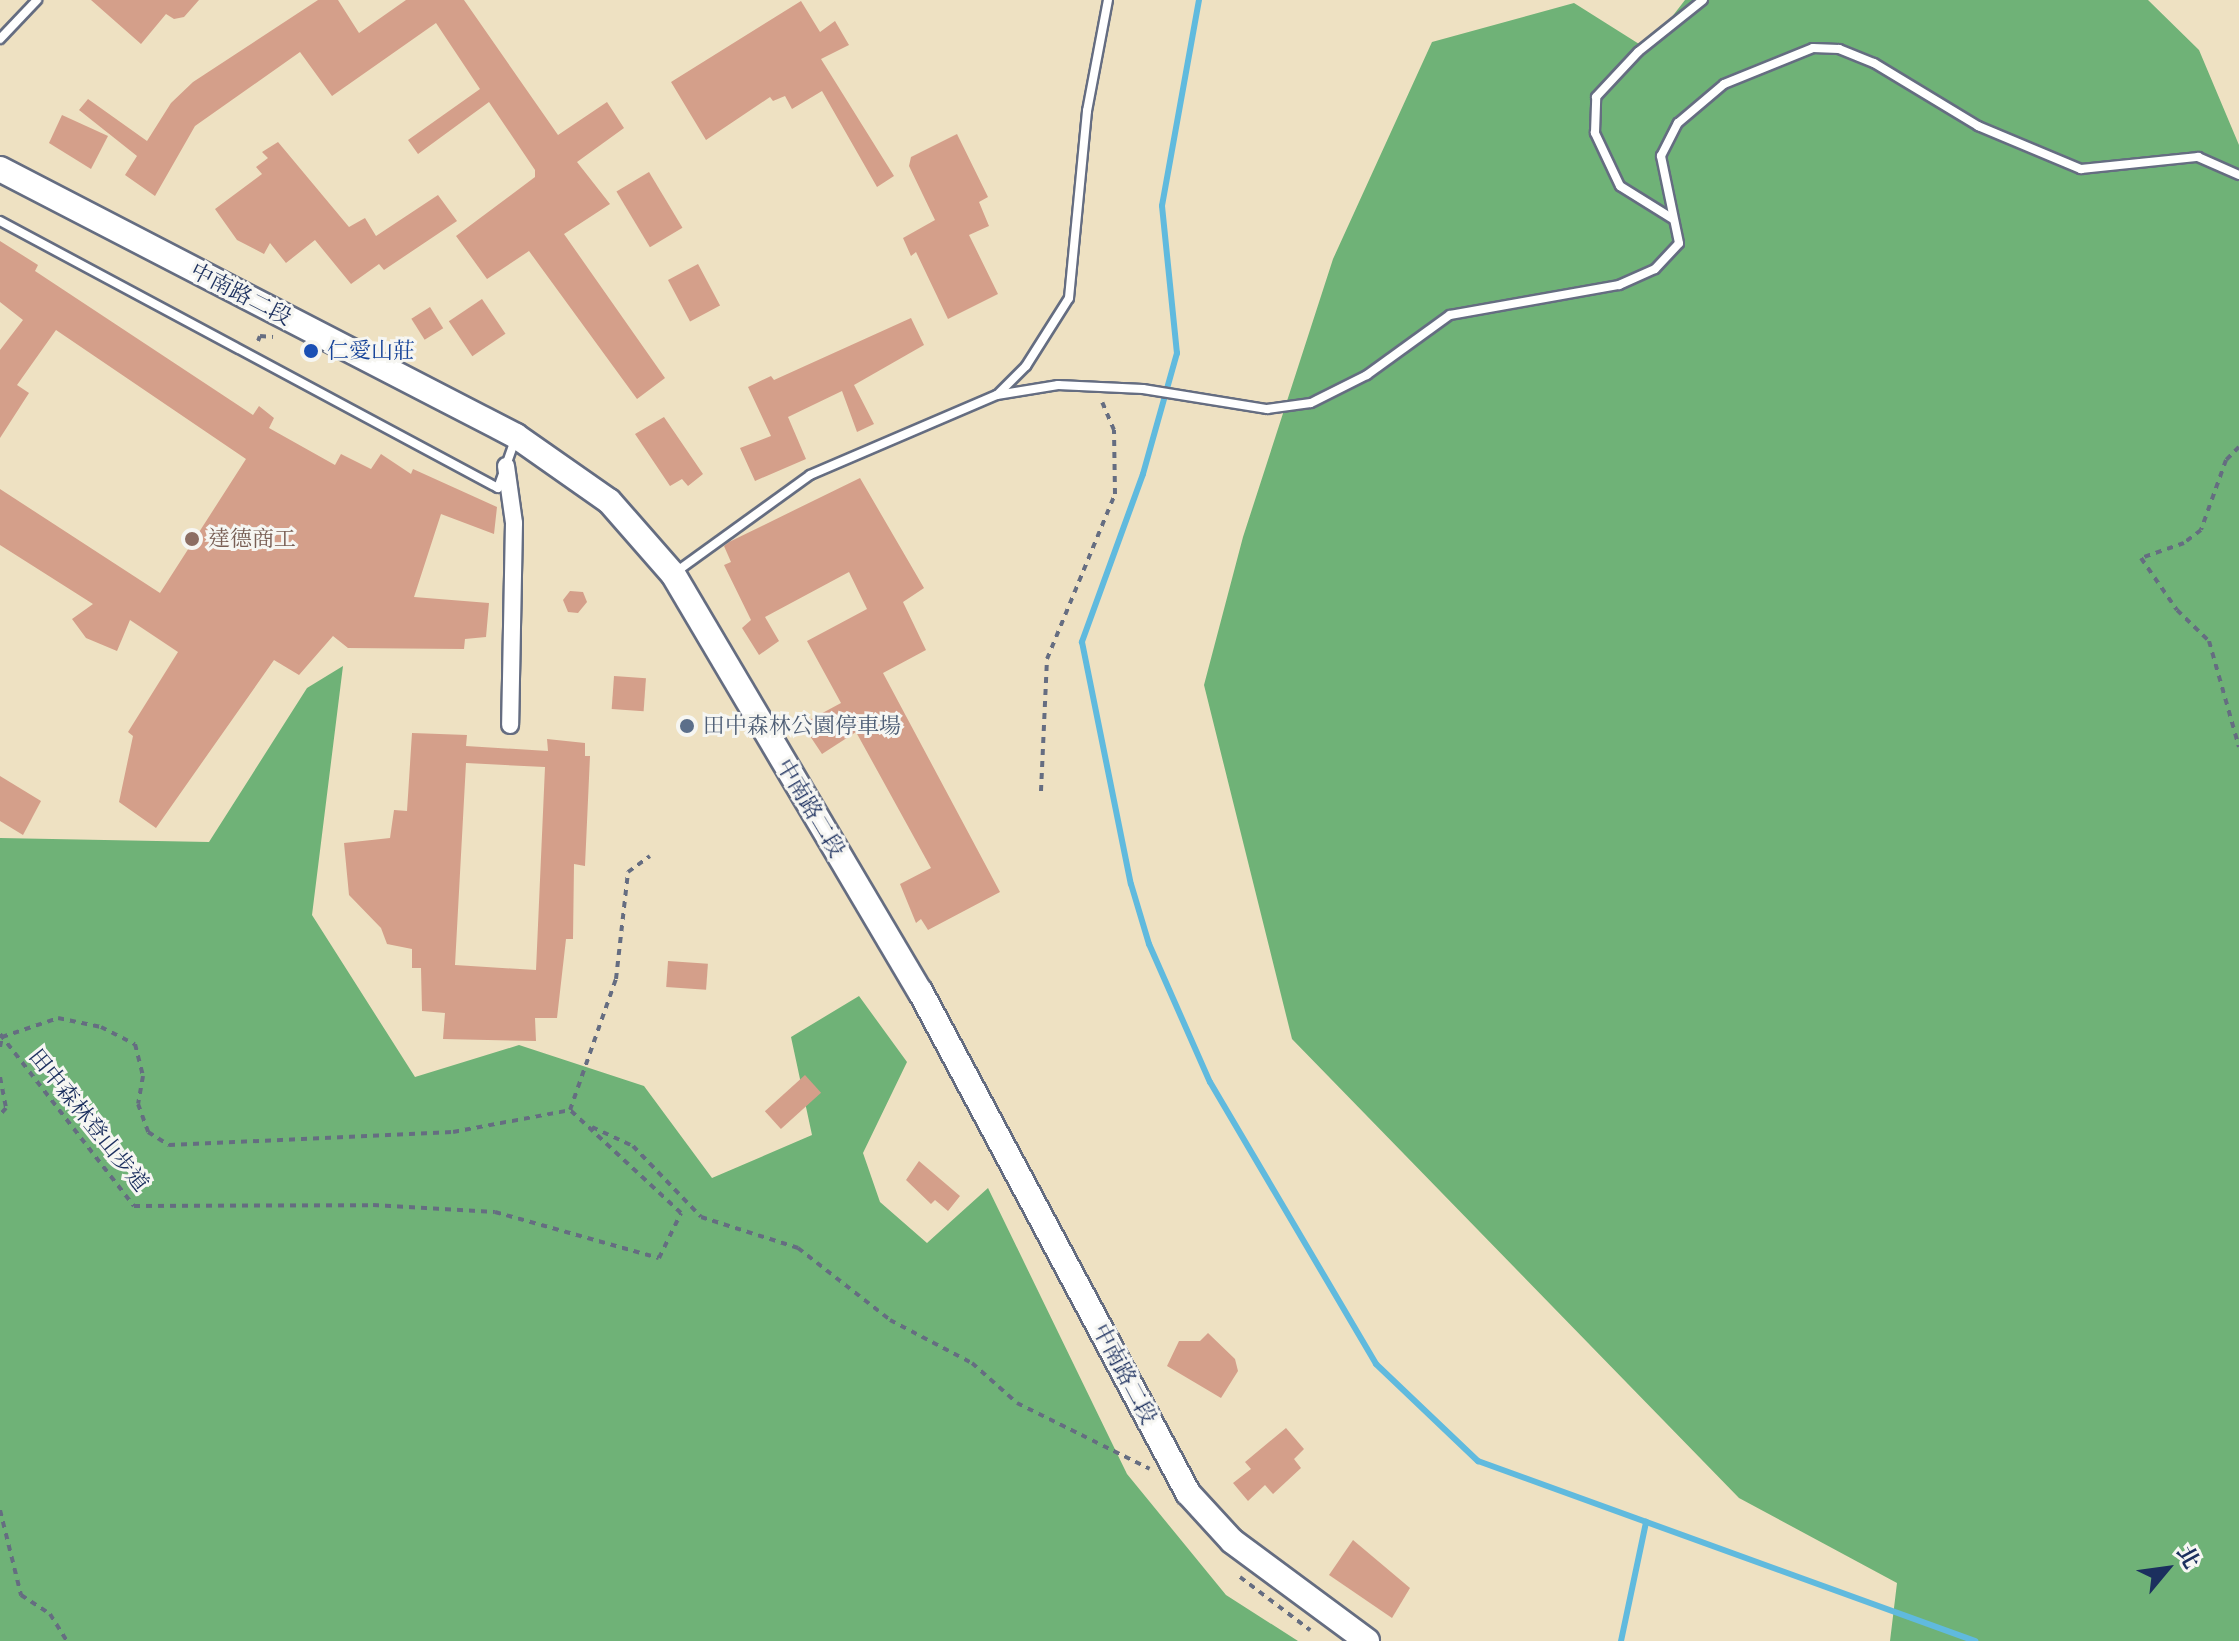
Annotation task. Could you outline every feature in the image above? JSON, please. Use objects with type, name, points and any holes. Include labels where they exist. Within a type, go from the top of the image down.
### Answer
[{"type":"main road","name":"中南路二段","points":[[0,169],[516,436],[609,501],[673,574],[920,991],[1188,1493],[1232,1541],[1367,1641]]},
{"type":"street","points":[[506,466],[514,523],[510,725]]},
{"type":"lane","points":[[0,39],[37,0]]},
{"type":"lane","points":[[997,395],[1026,366],[1069,298],[1087,111],[1108,0]]},
{"type":"lane","points":[[1673,219],[1620,186],[1595,133],[1596,97],[1638,52],[1703,0]]},
{"type":"lane","points":[[673,574],[810,475],[997,395],[1058,385],[1143,389],[1267,409],[1311,403],[1367,375],[1450,315],[1619,285],[1655,269],[1679,243],[1661,156],[1678,123],[1724,84],[1813,48],[1839,49],[1874,63],[1978,126],[2081,169],[2198,157],[2239,175]]},
{"type":"lane","points":[[0,221],[498,488],[516,436]]},
{"type":"path","points":[[266,350],[257,340],[260,336],[303,339],[310,329]]},
{"type":"path","points":[[1041,791],[1047,659],[1115,494],[1114,430],[1095,387]]},
{"type":"path","points":[[2239,447],[2226,460],[2201,530],[2184,543],[2141,558],[2177,610],[2209,641],[2239,747]]},
{"type":"path","points":[[570,1110],[616,979],[628,872],[650,856]]},
{"type":"path","name":"田中森林登山步道","points":[[58,1018],[101,1027],[135,1044],[143,1076],[138,1104],[148,1132],[169,1145],[453,1132],[570,1110],[681,1213],[659,1258],[495,1212],[373,1205],[134,1206],[1,1036],[58,1018]]},
{"type":"path","points":[[0,1047],[1,1036]]},
{"type":"path","points":[[0,1077],[6,1108],[0,1115]]},
{"type":"path","points":[[586,1125],[633,1146],[701,1217],[798,1248],[890,1320],[972,1363],[1017,1403],[1154,1471]]},
{"type":"path","points":[[0,1510],[21,1595],[50,1614],[67,1641]]},
{"type":"green space","points":[[1685,0],[2148,0],[2199,50],[2239,145],[2239,1641],[1890,1641],[1897,1583],[1739,1498],[1292,1039],[1204,685],[1243,537],[1333,259],[1432,42],[1574,3],[1647,49]]},
{"type":"green space","points":[[343,666],[312,915],[415,1077],[519,1045],[644,1086],[712,1178],[812,1135],[791,1037],[859,996],[907,1062],[863,1153],[880,1202],[927,1243],[988,1188],[1127,1474],[1226,1595],[1298,1641],[0,1641],[0,838],[209,842],[307,688]]},
{"type":"building","points":[[91,0],[199,0],[184,17],[174,19],[166,14],[141,44]]},
{"type":"building","points":[[318,0],[338,0],[359,33],[406,0],[464,0],[558,135],[607,102],[624,128],[577,162],[610,204],[564,234],[665,378],[637,399],[529,251],[487,279],[456,236],[535,177],[535,170],[489,102],[418,154],[408,140],[480,89],[436,23],[332,96],[300,52],[195,126],[155,196],[125,175],[137,156],[79,110],[88,99],[147,141],[171,103],[193,82]]},
{"type":"building","points":[[801,1],[820,32],[835,21],[849,45],[821,59],[894,176],[877,187],[822,91],[792,109],[785,96],[773,101],[770,97],[706,140],[671,82]]},
{"type":"building","points":[[62,115],[108,136],[91,169],[49,143]]},
{"type":"building","points":[[957,134],[988,197],[979,202],[989,226],[969,235],[998,294],[948,319],[916,252],[911,256],[903,238],[935,220],[909,166],[911,157]]},
{"type":"building","points":[[278,142],[349,227],[365,218],[376,236],[438,195],[457,221],[384,270],[379,264],[351,284],[315,240],[286,263],[270,243],[264,254],[237,240],[215,209],[262,174],[256,167],[268,158],[262,152]]},
{"type":"building","points":[[649,172],[682,228],[650,247],[616,192]]},
{"type":"building","points":[[0,241],[38,265],[35,271],[253,415],[259,406],[274,418],[269,428],[335,465],[341,454],[371,469],[381,454],[411,474],[413,469],[497,507],[494,534],[441,514],[414,597],[489,603],[486,637],[465,639],[464,649],[348,648],[333,636],[299,675],[274,660],[156,828],[119,802],[133,736],[128,732],[178,652],[130,620],[117,651],[86,638],[72,619],[93,604],[0,545],[0,489],[160,593],[246,459],[56,330],[17,385],[29,393],[0,438],[0,350],[23,320],[0,302]]},
{"type":"building","points":[[698,264],[720,305],[690,321],[668,280]]},
{"type":"building","points":[[482,299],[505,334],[472,356],[449,321]]},
{"type":"building","points":[[430,307],[443,328],[425,340],[411,319]]},
{"type":"building","points":[[911,318],[924,345],[854,385],[874,424],[857,432],[842,391],[788,417],[806,459],[755,481],[740,448],[771,436],[748,387],[771,376],[774,380]]},
{"type":"building","points":[[664,417],[703,474],[688,486],[682,479],[670,486],[635,434]]},
{"type":"building","points":[[860,478],[924,588],[903,602],[926,650],[883,673],[1000,892],[928,930],[921,919],[916,923],[900,884],[931,868],[856,732],[822,754],[802,724],[841,703],[807,641],[867,609],[849,572],[765,617],[779,641],[759,655],[742,628],[751,620],[724,565],[731,562],[724,546],[729,542]]},
{"type":"building","points":[[570,591],[583,592],[587,602],[578,613],[568,612],[563,600]]},
{"type":"building","points":[[614,676],[646,678],[644,711],[612,709]]},
{"type":"building","points":[[412,733],[467,735],[466,746],[548,751],[547,739],[585,743],[585,756],[590,756],[585,866],[574,864],[573,939],[566,939],[557,1018],[535,1018],[536,1041],[443,1039],[445,1013],[422,1011],[421,968],[412,968],[412,949],[387,944],[381,928],[349,895],[344,843],[390,838],[394,810],[407,811]],"holes":[[[466,763],[545,767],[536,970],[455,965]]]},
{"type":"building","points":[[0,776],[41,801],[23,835],[0,821]]},
{"type":"building","points":[[668,961],[708,964],[706,990],[666,987]]},
{"type":"building","points":[[805,1075],[821,1093],[781,1129],[765,1111]]},
{"type":"building","points":[[919,1161],[960,1196],[948,1211],[935,1200],[931,1204],[906,1180]]},
{"type":"building","points":[[1208,1333],[1235,1359],[1238,1371],[1221,1398],[1167,1366],[1179,1341],[1200,1341]]},
{"type":"building","points":[[1286,1428],[1304,1449],[1294,1459],[1301,1468],[1273,1494],[1265,1485],[1248,1501],[1233,1483],[1251,1469],[1245,1462]]},
{"type":"building","points":[[1353,1540],[1410,1588],[1392,1618],[1329,1575]]},
{"type":"waterway","points":[[1199,0],[1162,206],[1177,353],[1143,474],[1082,642],[1131,884],[1149,944],[1210,1082],[1376,1364],[1478,1461],[1975,1641]]},
{"type":"waterway","points":[[1621,1641],[1646,1522]]},
{"type":"place","name":"仁愛山莊","points":[[311,351]]},
{"type":"place","name":"達德商工","points":[[192,539]]},
{"type":"place","name":"田中森林公園停車場","points":[[687,726]]}]
